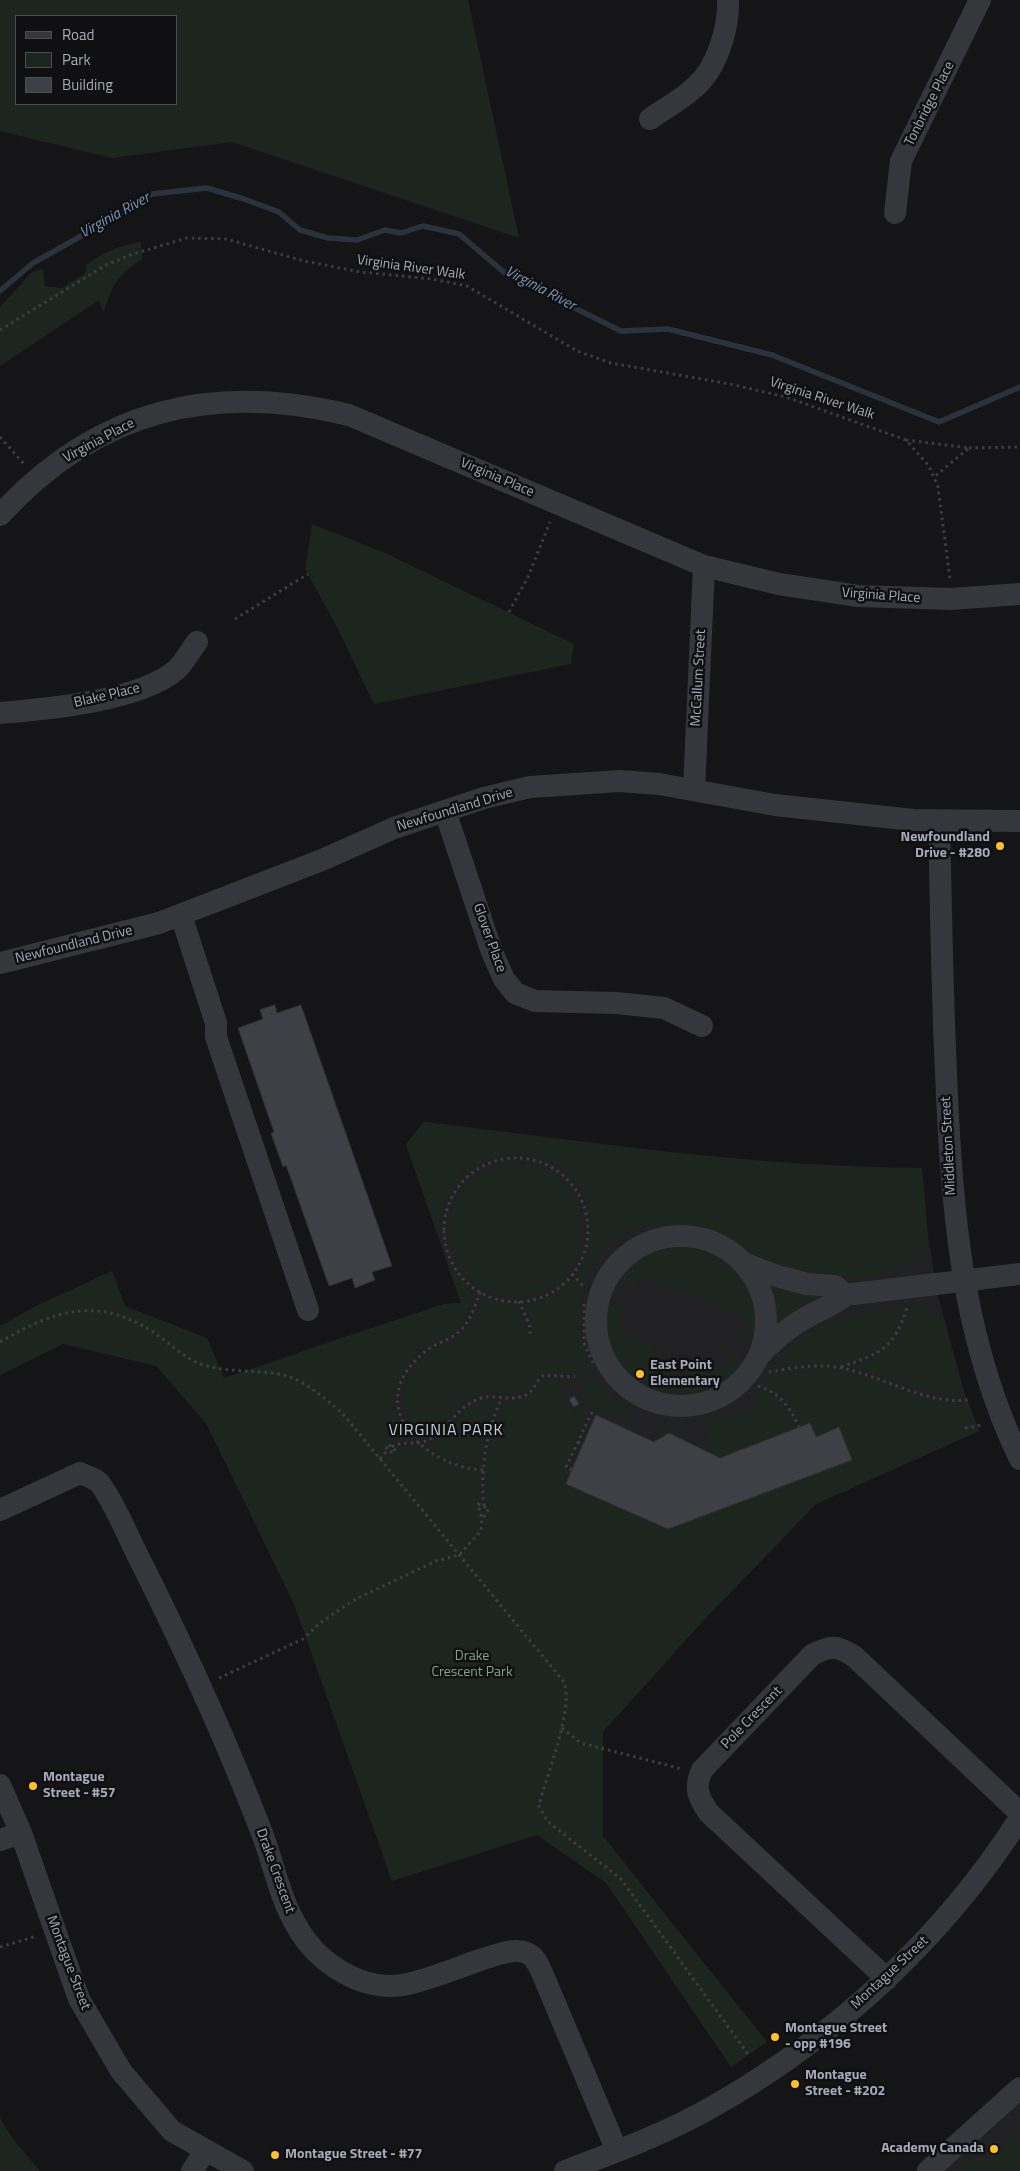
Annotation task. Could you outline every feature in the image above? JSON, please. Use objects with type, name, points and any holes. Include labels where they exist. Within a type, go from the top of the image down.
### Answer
[{"type":"street","points":[[650,119],[696,87],[712,64],[723,41],[729,12],[728,0]]},
{"type":"street","name":"Tonbridge Place","points":[[895,212],[901,161],[980,0]]},
{"type":"street","name":"Virginia Place","points":[[0,515],[42,474],[81,447],[128,422],[177,408],[228,401],[273,401],[310,406],[349,415],[704,566],[779,584],[858,596],[951,599],[1020,594]]},
{"type":"street","name":"McCallum Street","points":[[694,790],[704,566]]},
{"type":"street","name":"Blake Place","points":[[0,713],[76,704],[144,688],[176,670],[197,642]]},
{"type":"street","name":"Newfoundland Drive","points":[[0,963],[89,942],[181,915],[322,860],[394,828],[484,798],[530,787],[620,781],[694,790],[820,811],[939,822],[1020,821]]},
{"type":"street","name":"Glover Place","points":[[445,811],[492,952],[504,979],[516,993],[535,1001],[616,1002],[664,1008],[702,1026]]},
{"type":"street","name":"Middleton Street","points":[[939,822],[941,960],[954,1221],[970,1318],[991,1392],[1020,1459]]},
{"type":"street","points":[[181,915],[216,1023],[216,1037],[308,1310]]},
{"type":"street","points":[[765,1363],[763,1304],[757,1284],[743,1262],[726,1247],[704,1237],[682,1235],[658,1238],[634,1250],[616,1269],[599,1304],[596,1321],[598,1340],[602,1357],[612,1374],[642,1396],[654,1401],[704,1404],[735,1388],[765,1363],[793,1326],[810,1315],[834,1305],[845,1295],[1020,1274]]},
{"type":"street","points":[[743,1262],[776,1276],[807,1284],[834,1286],[845,1295]]},
{"type":"street","name":"Drake Crescent","points":[[0,1510],[80,1473],[100,1482],[159,1598],[217,1722],[263,1837],[287,1909],[307,1943],[340,1972],[355,1978],[388,1985],[407,1984],[498,1954],[515,1951],[527,1953],[536,1960],[543,1975],[617,2152]]},
{"type":"street","name":"Pole Crescent","points":[[887,1979],[709,1813],[701,1802],[697,1790],[702,1770],[812,1655],[827,1647],[842,1648],[855,1657],[1020,1813]]},
{"type":"street","name":"Montague Street","points":[[0,1785],[10,1836],[79,1998],[121,2071],[172,2131],[243,2171]]},
{"type":"street","name":"Montague Street","points":[[565,2171],[617,2152],[684,2122],[761,2077],[843,2017],[887,1979],[960,1902],[986,1870],[1020,1818]]},
{"type":"street","points":[[928,2171],[1020,2088]]},
{"type":"street","points":[[192,2171],[205,2151]]},
{"type":"path","name":"Virginia River Walk","points":[[0,330],[106,266],[130,255],[187,238],[226,239],[304,261],[361,272],[432,279],[467,286],[577,351],[611,363],[730,384],[786,397],[906,440],[969,448],[1020,447]]},
{"type":"path","points":[[0,437],[27,467]]},
{"type":"path","points":[[906,440],[928,466],[938,487],[950,584]]},
{"type":"path","points":[[934,477],[969,448]]},
{"type":"path","points":[[509,612],[528,577],[550,521]]},
{"type":"path","points":[[234,619],[308,574]]},
{"type":"path","points":[[509,1158],[533,1159],[556,1169],[573,1186],[584,1207],[588,1231],[583,1255],[572,1274],[554,1291],[533,1300],[510,1302],[487,1296],[480,1292],[467,1283],[453,1265],[445,1244],[444,1220],[451,1197],[466,1178],[486,1164],[509,1158]]},
{"type":"path","points":[[572,1274],[585,1288]]},
{"type":"path","points":[[480,1292],[462,1329],[450,1338],[427,1350],[402,1378],[398,1387],[399,1412],[402,1421],[419,1443],[448,1462],[483,1470]]},
{"type":"path","points":[[519,1301],[530,1327],[530,1338]]},
{"type":"path","points":[[584,1304],[584,1343],[593,1364]]},
{"type":"path","points":[[765,1363],[806,1367],[840,1367],[876,1355],[887,1347],[904,1318],[907,1304]]},
{"type":"path","points":[[0,1342],[40,1321],[62,1313],[88,1310],[127,1319],[159,1336],[183,1355],[202,1365],[227,1371],[274,1373],[296,1379],[314,1390],[343,1414],[564,1682],[567,1689],[562,1728],[539,1806],[547,1821],[620,1879],[750,2057]]},
{"type":"path","points":[[840,1367],[920,1394],[961,1402],[971,1399]]},
{"type":"path","points":[[380,1459],[385,1453],[396,1450],[392,1447],[397,1444],[419,1443],[438,1435],[456,1416],[478,1399],[514,1399],[529,1394],[544,1376],[575,1378]]},
{"type":"path","points":[[758,1386],[772,1390],[787,1404],[799,1427]]},
{"type":"path","points":[[484,1506],[483,1470],[492,1419],[502,1398]]},
{"type":"path","points":[[572,1470],[566,1467],[592,1412]]},
{"type":"path","points":[[965,1428],[982,1425]]},
{"type":"path","points":[[578,1442],[583,1445]]},
{"type":"path","points":[[218,1678],[303,1639],[320,1623],[354,1600],[436,1561],[459,1555],[481,1532],[482,1519],[478,1504],[489,1509],[482,1519]]},
{"type":"path","points":[[562,1728],[568,1735],[581,1743],[683,1769]]},
{"type":"path","points":[[0,1947],[37,1935]]},
{"type":"shaded area","name":"East Point Elementary","points":[[424,1122],[715,1158],[844,1168],[922,1168],[928,1236],[938,1295],[963,1388],[979,1431],[816,1504],[701,1623],[413,1465],[299,1352],[444,1304],[461,1303],[406,1144]]},
{"type":"shaded area","name":"Academy Canada","points":[[1020,2103],[1020,2171],[944,2171],[994,2127]]},
{"type":"green space","points":[[0,0],[468,0],[519,238],[232,142],[112,158],[0,131]]},
{"type":"green space","points":[[141,242],[142,260],[133,265],[116,282],[103,313],[99,300],[0,366],[0,307],[32,272],[43,269],[45,286],[62,288],[86,273],[86,265],[99,256],[119,247]]},
{"type":"green space","points":[[312,524],[385,553],[574,644],[571,664],[374,704],[336,625],[305,569]]},
{"type":"green space","points":[[424,1122],[735,1158],[859,1167],[922,1168],[928,1236],[921,1251],[909,1261],[898,1266],[899,1271],[863,1278],[829,1279],[758,1262],[726,1241],[707,1233],[686,1229],[660,1232],[639,1224],[621,1234],[605,1248],[593,1265],[586,1285],[577,1274],[586,1256],[591,1231],[586,1201],[590,1198],[583,1187],[580,1188],[569,1174],[542,1158],[512,1155],[496,1158],[481,1164],[467,1173],[463,1170],[457,1176],[460,1180],[447,1197],[442,1215],[439,1215],[439,1239],[406,1144]]},
{"type":"green space","points":[[516,1163],[542,1168],[553,1174],[563,1183],[572,1193],[578,1204],[583,1230],[578,1256],[572,1267],[563,1277],[553,1286],[542,1292],[516,1297],[490,1292],[479,1286],[469,1277],[460,1267],[454,1256],[449,1230],[454,1204],[460,1193],[469,1183],[479,1174],[490,1168]]},
{"type":"green space","points":[[686,1242],[702,1246],[717,1253],[731,1261],[742,1272],[751,1285],[756,1300],[759,1316],[758,1333],[745,1338],[741,1334],[748,1320],[642,1274],[634,1286],[630,1287],[621,1280],[634,1264],[649,1252],[666,1245]]},
{"type":"green space","name":"Drake Crescent Park","points":[[447,1263],[473,1295],[471,1305],[462,1322],[449,1334],[423,1349],[420,1346],[413,1352],[416,1355],[397,1383],[394,1404],[391,1405],[392,1413],[396,1413],[402,1427],[410,1436],[389,1441],[396,1447],[418,1445],[447,1464],[480,1472],[480,1501],[486,1504],[485,1481],[488,1450],[495,1419],[500,1408],[506,1400],[519,1401],[528,1397],[543,1379],[573,1379],[558,1390],[574,1413],[584,1406],[589,1410],[563,1469],[571,1473],[566,1484],[668,1529],[852,1460],[839,1428],[816,1437],[810,1423],[801,1426],[786,1401],[769,1388],[761,1385],[771,1374],[814,1368],[840,1369],[854,1372],[922,1397],[954,1403],[968,1402],[979,1431],[816,1504],[701,1623],[603,1732],[603,1836],[767,2042],[731,2067],[606,1883],[537,1835],[392,1881],[294,1604],[206,1423],[156,1366],[63,1344],[0,1375],[0,1326],[40,1304],[112,1271],[125,1306],[207,1338],[224,1378],[444,1304],[461,1303]]},
{"type":"green space","points":[[570,1279],[584,1292],[581,1329],[584,1347],[591,1365],[590,1369],[578,1376],[542,1373],[535,1389],[531,1388],[518,1393],[485,1393],[478,1395],[463,1404],[427,1436],[415,1433],[408,1422],[402,1401],[406,1380],[419,1362],[461,1334],[472,1321],[479,1305],[489,1300],[515,1305],[523,1320],[526,1336],[533,1339],[533,1323],[524,1305],[554,1294]],"holes":[[[454,1387],[460,1395],[452,1400],[447,1392]]]},
{"type":"green space","points":[[763,1282],[822,1296],[798,1309],[772,1330],[769,1327],[769,1312]]},
{"type":"green space","points":[[620,1302],[625,1307],[617,1326],[640,1338],[658,1352],[670,1370],[675,1396],[660,1392],[632,1376],[611,1351],[606,1337],[605,1321],[609,1305]]},
{"type":"green space","points":[[909,1306],[919,1306],[928,1310],[944,1322],[965,1395],[960,1397],[921,1390],[853,1367],[874,1358],[887,1349],[900,1329]]},
{"type":"green space","points":[[902,1307],[904,1309],[894,1334],[886,1346],[874,1354],[840,1365],[805,1364],[773,1367],[785,1351],[814,1329],[847,1317]]},
{"type":"green space","points":[[736,1353],[742,1357],[742,1367],[730,1379],[708,1392],[682,1396],[683,1385],[688,1376],[708,1366],[722,1372],[729,1357]]},
{"type":"green space","points":[[593,1379],[625,1406],[631,1418],[627,1420],[608,1414],[595,1408],[585,1399],[581,1394],[582,1388]]},
{"type":"green space","points":[[759,1389],[778,1399],[797,1428],[720,1458],[707,1452],[706,1430],[710,1421],[721,1417],[740,1417],[749,1409]]},
{"type":"green space","points":[[492,1399],[496,1403],[485,1435],[481,1462],[467,1465],[452,1461],[438,1454],[427,1445],[442,1434],[471,1406]]},
{"type":"green space","points":[[666,1427],[681,1432],[687,1442],[669,1433],[659,1439],[656,1429]]},
{"type":"green space","points":[[0,2118],[13,2139],[40,2171],[0,2171]]},
{"type":"green space","points":[[1020,2133],[1020,2165],[1013,2171],[959,2171],[978,2157],[986,2163]]},
{"type":"building","points":[[275,1005],[277,1013],[301,1005],[392,1266],[372,1272],[375,1280],[355,1288],[352,1278],[329,1286],[286,1165],[283,1167],[271,1133],[274,1132],[238,1028],[263,1019],[260,1010]]},
{"type":"building","points":[[574,1396],[579,1404],[574,1407],[569,1400]]},
{"type":"building","points":[[596,1415],[654,1442],[669,1433],[720,1458],[810,1423],[816,1437],[839,1427],[852,1460],[668,1529],[566,1484]]},
{"type":"waterway","name":"Virginia River","points":[[0,291],[33,263],[152,194],[207,188],[279,212],[300,230],[328,238],[357,240],[385,230],[401,233],[423,226],[459,234],[506,274],[621,331],[668,329],[772,355],[939,422],[1020,387]]},
{"type":"place","name":"Newfoundland Drive - #280","points":[[1000,846]]},
{"type":"place","name":"East Point Elementary","points":[[640,1374]]},
{"type":"place","name":"Montague Street - #57","points":[[33,1786]]},
{"type":"place","name":"Montague Street - opp #196","points":[[775,2037]]},
{"type":"place","name":"Montague Street - #202","points":[[795,2084]]},
{"type":"place","name":"Academy Canada","points":[[994,2149]]},
{"type":"place","name":"Montague Street - #77","points":[[275,2155]]},
{"type":"district","name":"VIRGINIA PARK","points":[[446,1431]]}]
